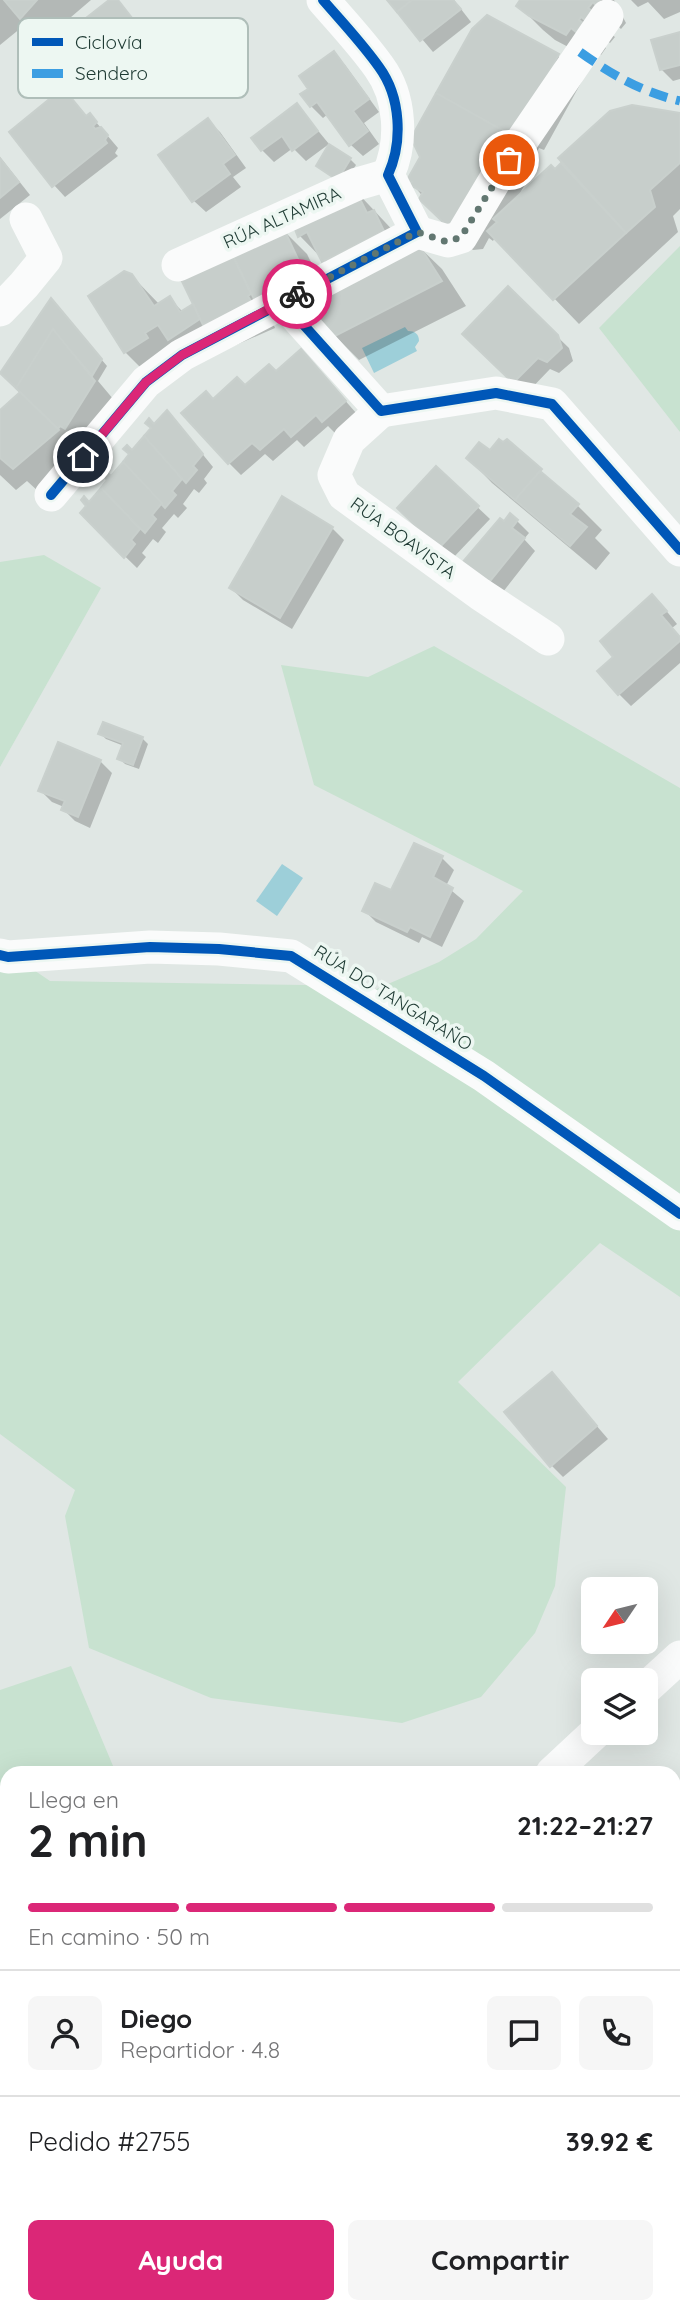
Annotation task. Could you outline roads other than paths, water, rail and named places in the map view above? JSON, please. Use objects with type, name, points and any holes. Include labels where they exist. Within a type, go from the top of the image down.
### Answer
[{"type":"street","points":[[323,0],[381,68],[389,86],[398,120],[395,160],[388,175],[417,232],[447,242],[461,237],[495,180],[607,16]]},
{"type":"street","name":"RÚA ALTAMIRA","points":[[178,265],[357,184],[388,175]]},
{"type":"street","points":[[0,310],[46,258],[26,219]]},
{"type":"street","points":[[51,495],[146,382],[182,355],[417,232]]},
{"type":"street","points":[[284,303],[381,411],[496,393],[552,404],[680,550]]},
{"type":"street","name":"RÚA BOAVISTA","points":[[381,411],[349,440],[334,475],[344,495],[480,594],[548,639]]},
{"type":"street","name":"RÚA DO TANGARAÑO","points":[[0,955],[8,957],[150,947],[219,949],[291,956],[484,1076],[680,1214]]},
{"type":"street","points":[[658,1677],[680,1657]]},
{"type":"street","points":[[560,1766],[582,1745]]},
{"type":"water","points":[[405,327],[418,336],[419,341],[415,347],[417,351],[374,373],[362,348]]},
{"type":"water","points":[[282,864],[303,878],[277,916],[256,901]]}]
